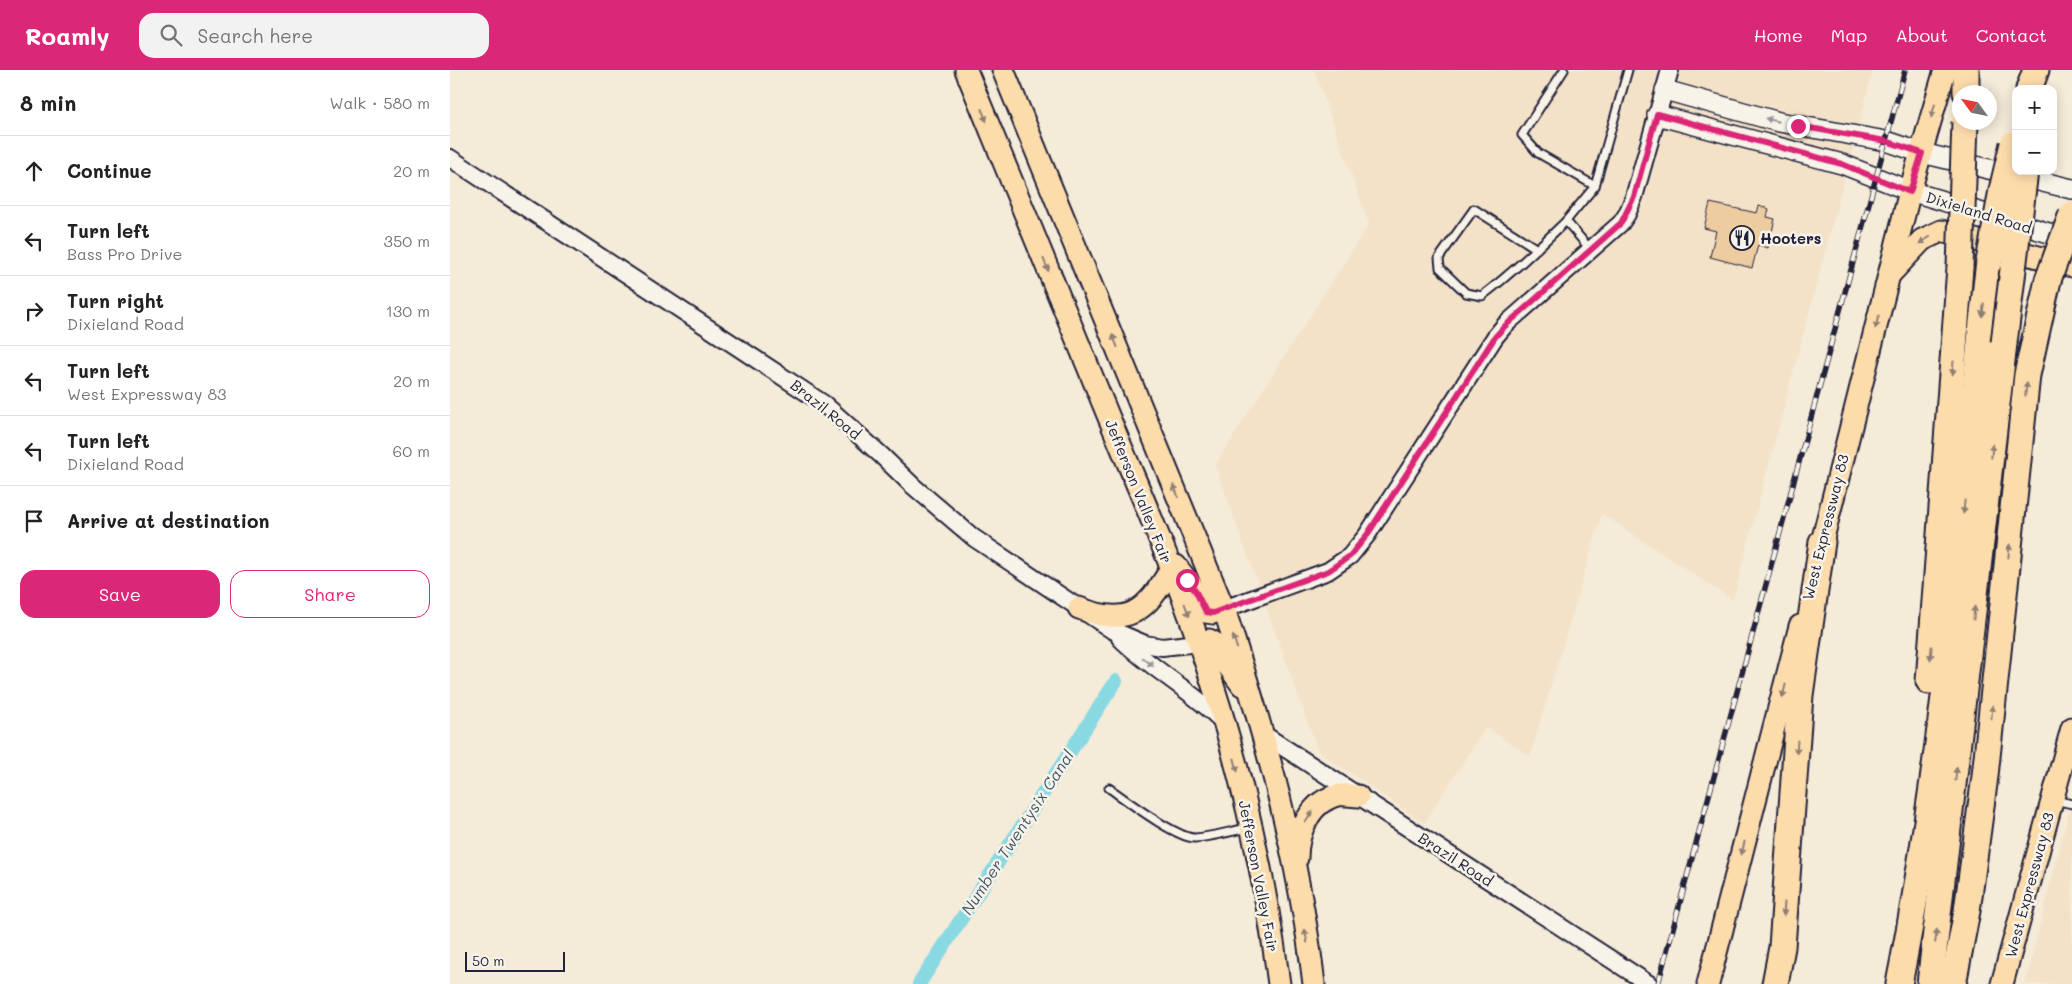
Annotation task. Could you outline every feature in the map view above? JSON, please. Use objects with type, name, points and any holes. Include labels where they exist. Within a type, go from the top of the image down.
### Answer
[{"type":"highway","points":[[1966,70],[1966,85]]},
{"type":"highway","points":[[2030,85],[2036,70]]},
{"type":"highway","points":[[2034,85],[2036,70]]},
{"type":"highway","points":[[1900,982],[1923,756],[1960,267],[1965,130]]},
{"type":"highway","points":[[1900,982],[1924,837],[1949,649],[1989,262],[2002,190],[2012,149]]},
{"type":"highway","points":[[1930,984],[2025,175]]},
{"type":"highway","points":[[1953,984],[1967,911],[1985,776],[2027,374],[2048,280],[2072,214]]},
{"type":"highway","points":[[1775,984],[1782,948],[1800,695],[1822,542]]},
{"type":"main road","name":"Jefferson Valley Fair","points":[[966,70],[1171,569],[1199,643],[1224,722],[1251,828],[1271,926],[1279,984]]},
{"type":"main road","points":[[1003,70],[1224,609],[1273,769],[1297,881],[1314,984]]},
{"type":"main road","name":"West Expressway 83","points":[[1708,984],[1910,192],[1945,70]]},
{"type":"main road","points":[[1665,90],[1779,122],[1886,141],[1922,153],[2072,189]]},
{"type":"main road","name":"Dixieland Road","points":[[1657,114],[1842,164],[1910,192],[2072,240]]},
{"type":"main road","points":[[1889,275],[1922,240],[1941,231],[2072,266]]},
{"type":"main road","points":[[1161,546],[1196,592],[1206,612],[1213,613],[1224,609]]},
{"type":"main road","points":[[1079,608],[1109,618],[1131,614],[1151,599],[1171,569]]},
{"type":"main road","points":[[1199,643],[1209,640],[1218,645],[1224,660],[1255,706]]},
{"type":"main road","name":"West Expressway 83","points":[[2002,984],[2062,802],[2072,728]]},
{"type":"main road","points":[[1297,881],[1299,836],[1306,821],[1315,809],[1326,800],[1340,795],[1358,796]]},
{"type":"street","points":[[1224,609],[1328,571],[1350,556],[1367,535],[1495,337],[1590,249],[1621,223],[1627,214],[1634,197],[1670,70]]},
{"type":"street","name":"Brazil Road","points":[[450,158],[824,404],[943,514],[982,543],[1112,630],[1127,638],[1154,645],[1176,646],[1199,643]]},
{"type":"street","points":[[1112,630],[1148,663],[1196,696],[1224,722]]},
{"type":"street","name":"Brazil Road","points":[[1263,734],[1649,984]]},
{"type":"lane","points":[[1564,70],[1522,135],[1538,153],[1595,186]]},
{"type":"lane","points":[[1537,249],[1474,209],[1440,258],[1440,268],[1466,293],[1482,296],[1537,249],[1566,222],[1595,186],[1628,70]]},
{"type":"lane","points":[[1566,222],[1590,249]]},
{"type":"lane","points":[[1109,788],[1183,836],[1194,838],[1251,828]]},
{"type":"shaded area","points":[[1314,70],[1873,70],[1733,600],[1602,514],[1530,756],[1486,727],[1424,823],[1318,751],[1215,465],[1369,224]]},
{"type":"shaded area","points":[[2072,800],[2072,984],[2025,984],[2039,929]]},
{"type":"building","name":"Hooters","points":[[1710,203],[1757,213],[1759,206],[1769,209],[1767,217],[1775,219],[1768,248],[1758,245],[1752,268],[1710,257],[1716,231],[1704,228]]},
{"type":"waterway","name":"Number Twentysix Canal","points":[[919,984],[1116,681]]},
{"type":"railway","points":[[1658,984],[1905,70]]},
{"type":"place","name":"Hooters","points":[[1742,238]]},
{"type":"route","points":[[1187,580],[1196,592],[1206,612],[1213,613],[1328,571],[1350,556],[1367,535],[1495,337],[1590,249],[1621,223],[1634,197],[1657,114],[1842,164],[1910,192],[1922,153],[1886,141],[1798,126]]}]
